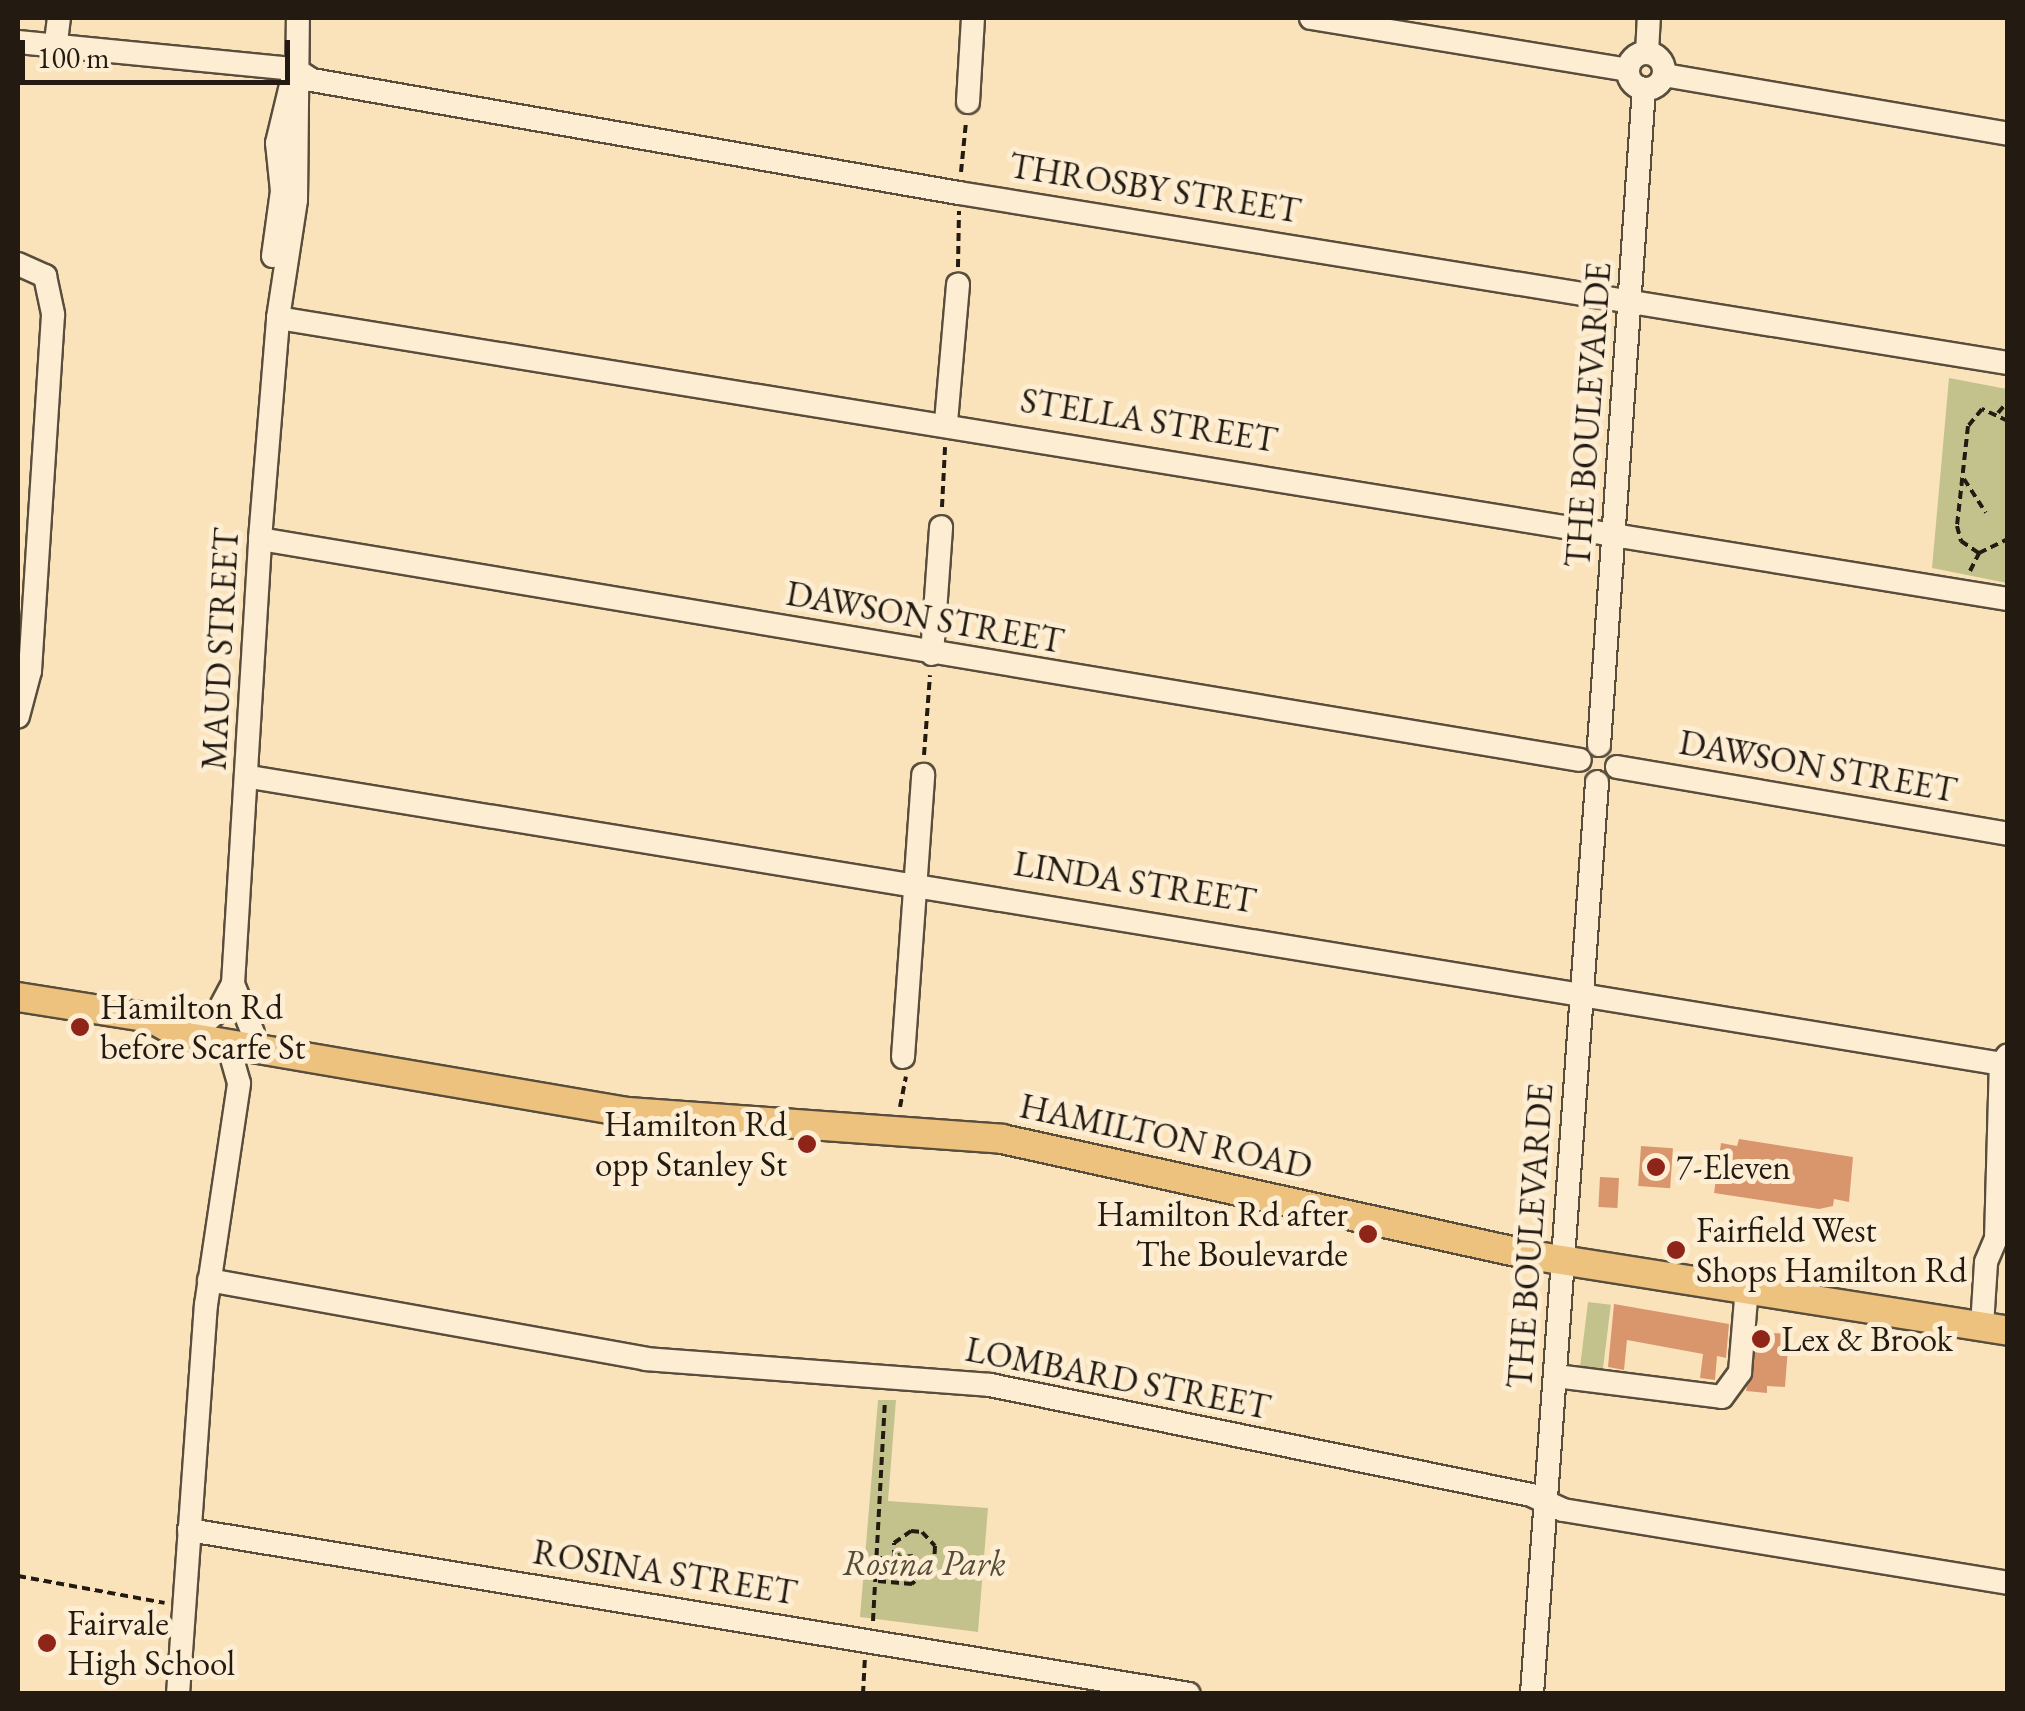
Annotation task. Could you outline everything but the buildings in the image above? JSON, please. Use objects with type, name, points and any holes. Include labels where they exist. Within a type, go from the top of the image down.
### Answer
[{"type":"main road","name":"HAMILTON ROAD","points":[[18,997],[158,1022],[182,1036],[211,1034],[262,1041],[304,1052],[660,1116],[1002,1139],[1563,1258],[1994,1329]]},
{"type":"street","points":[[55,50],[59,18]]},
{"type":"street","name":"MAUD STREET","points":[[262,1041],[232,984],[250,777],[260,539],[278,318],[277,143],[295,69],[298,18]]},
{"type":"street","points":[[968,102],[973,18]]},
{"type":"street","points":[[1311,18],[1628,70],[1644,90],[1664,75],[2008,134]]},
{"type":"street","points":[[1628,70],[1646,54],[1649,18]]},
{"type":"street","name":"THROSBY STREET","points":[[18,42],[55,50],[295,69],[312,80],[959,193],[1633,298],[2008,363]]},
{"type":"street","points":[[1646,54],[1660,60],[1664,75]]},
{"type":"street","name":"THE BOULEVARDE","points":[[1599,745],[1633,298],[1644,90]]},
{"type":"street","points":[[18,264],[45,276],[53,314],[28,535],[30,671],[18,716]]},
{"type":"street","points":[[946,422],[958,285]]},
{"type":"street","name":"STELLA STREET","points":[[278,318],[946,422],[2008,600]]},
{"type":"street","points":[[932,654],[940,527]]},
{"type":"street","name":"DAWSON STREET","points":[[260,539],[1580,760]]},
{"type":"street","points":[[1599,745],[1613,752],[1617,767],[1597,782],[1586,778],[1580,760],[1599,745]]},
{"type":"street","name":"DAWSON STREET","points":[[1617,767],[2008,834]]},
{"type":"street","points":[[903,1057],[923,774]]},
{"type":"street","name":"LINDA STREET","points":[[250,777],[915,881],[2005,1061]]},
{"type":"street","name":"THE BOULEVARDE","points":[[1532,1694],[1597,782]]},
{"type":"street","points":[[232,984],[211,1034],[230,1052],[239,1082]]},
{"type":"street","points":[[178,1694],[209,1280],[239,1082],[262,1041]]},
{"type":"street","points":[[1994,1329],[1986,1262],[1996,1239],[2005,1061]]},
{"type":"street","name":"LOMBARD STREET","points":[[209,1280],[632,1358],[990,1385],[1531,1495],[1546,1504],[2008,1583]]},
{"type":"street","points":[[1556,1376],[1722,1397],[1740,1372],[1747,1287]]},
{"type":"street","name":"ROSINA STREET","points":[[189,1530],[1188,1694]]},
{"type":"path","points":[[958,285],[959,193],[968,102]]},
{"type":"path","points":[[1998,413],[2008,400]]},
{"type":"path","points":[[1979,553],[1961,541],[1957,526],[1968,426],[1982,409],[1998,413],[2008,421]]},
{"type":"path","points":[[940,527],[946,422]]},
{"type":"path","points":[[1964,479],[1986,513]]},
{"type":"path","points":[[1969,573],[1979,553],[2008,539]]},
{"type":"path","points":[[923,774],[932,654]]},
{"type":"path","points":[[900,1107],[903,1057]]},
{"type":"path","points":[[862,1694],[876,1582],[874,1558],[886,1402]]},
{"type":"path","points":[[876,1582],[912,1584],[936,1558],[922,1532],[904,1534],[894,1558]]},
{"type":"path","points":[[874,1558],[913,1556],[924,1570]]},
{"type":"path","points":[[18,1576],[166,1603]]},
{"type":"green space","points":[[1949,378],[2007,389],[2007,583],[1932,568]]},
{"type":"green space","points":[[1588,1302],[1611,1305],[1603,1370],[1580,1368]]},
{"type":"green space","name":"Rosina Park","points":[[878,1400],[896,1400],[888,1501],[988,1508],[978,1632],[860,1617]]},
{"type":"place","name":"Hamilton Rd before Scarfe St","points":[[80,1027]]},
{"type":"place","name":"Hamilton Rd opp Stanley St","points":[[807,1144]]},
{"type":"place","name":"7-Eleven","points":[[1656,1167]]},
{"type":"place","name":"Hamilton Rd after The Boulevarde","points":[[1368,1234]]},
{"type":"place","name":"Fairfield West Shops Hamilton Rd","points":[[1676,1250]]},
{"type":"place","name":"Lex & Brook","points":[[1761,1339]]},
{"type":"place","name":"Fairvale High School","points":[[47,1643]]}]
